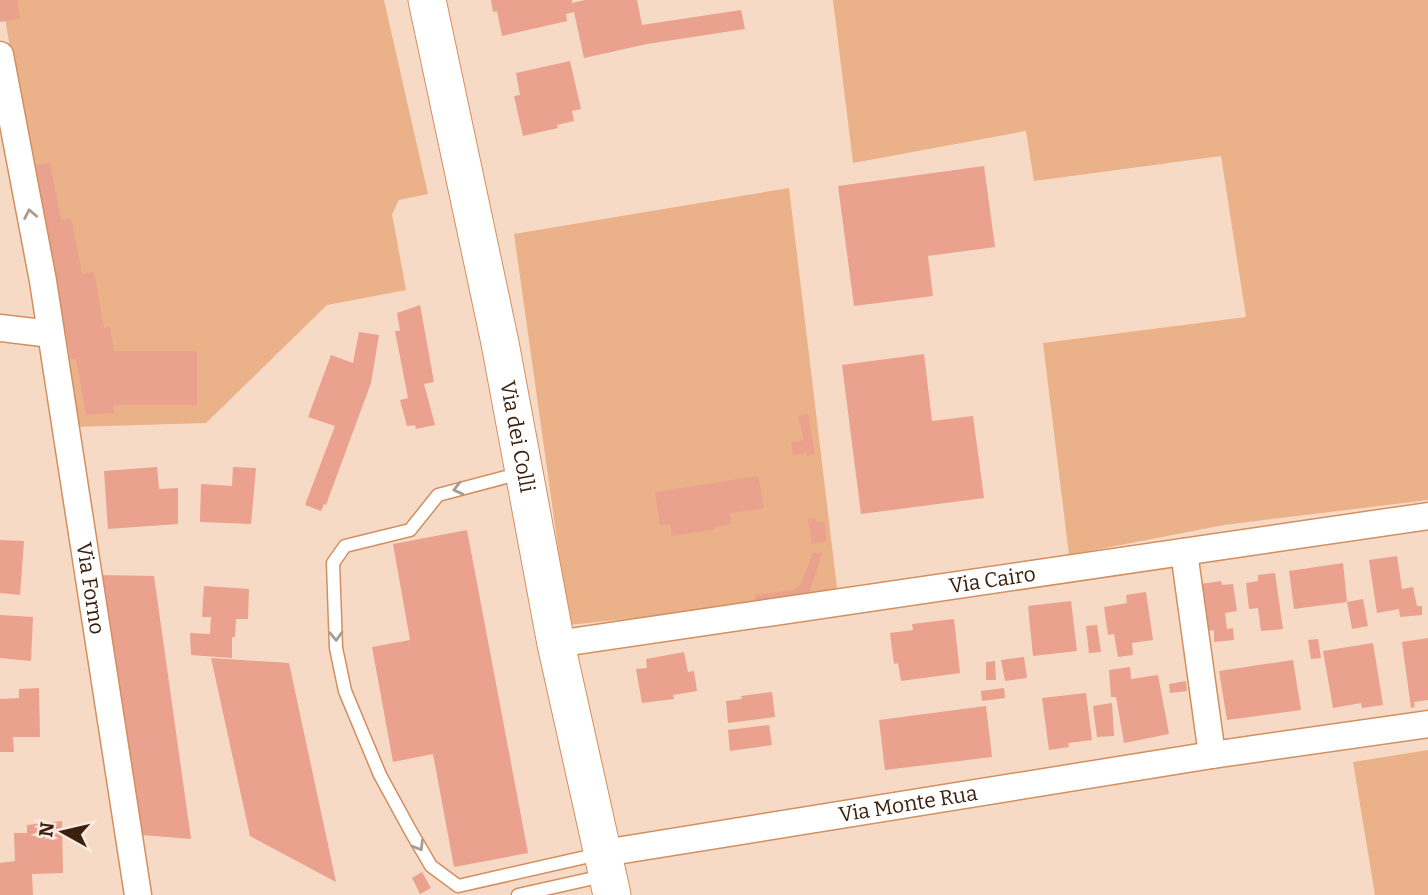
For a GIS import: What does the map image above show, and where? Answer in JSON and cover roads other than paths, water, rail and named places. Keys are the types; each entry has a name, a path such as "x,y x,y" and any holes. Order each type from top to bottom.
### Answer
{"main road":[{"name":"Via dei Colli","path":"427,0 500,343 556,644 608,874"}],"street":[{"name":"Via Forno","path":"0,55 43,281 138,895"},
{"path":"0,328 51,334"},
{"name":"Via Cairo","path":"556,644 1428,516"},
{"path":"1184,552 1212,755"},
{"name":"Via Monte Rua","path":"608,874 1212,755 1428,724"}],"lane":[{"path":"524,472 439,495 410,530 345,546 333,563 336,648 345,691 380,775 431,866 458,886 608,874"},
{"path":"518,895 608,874"}]}
